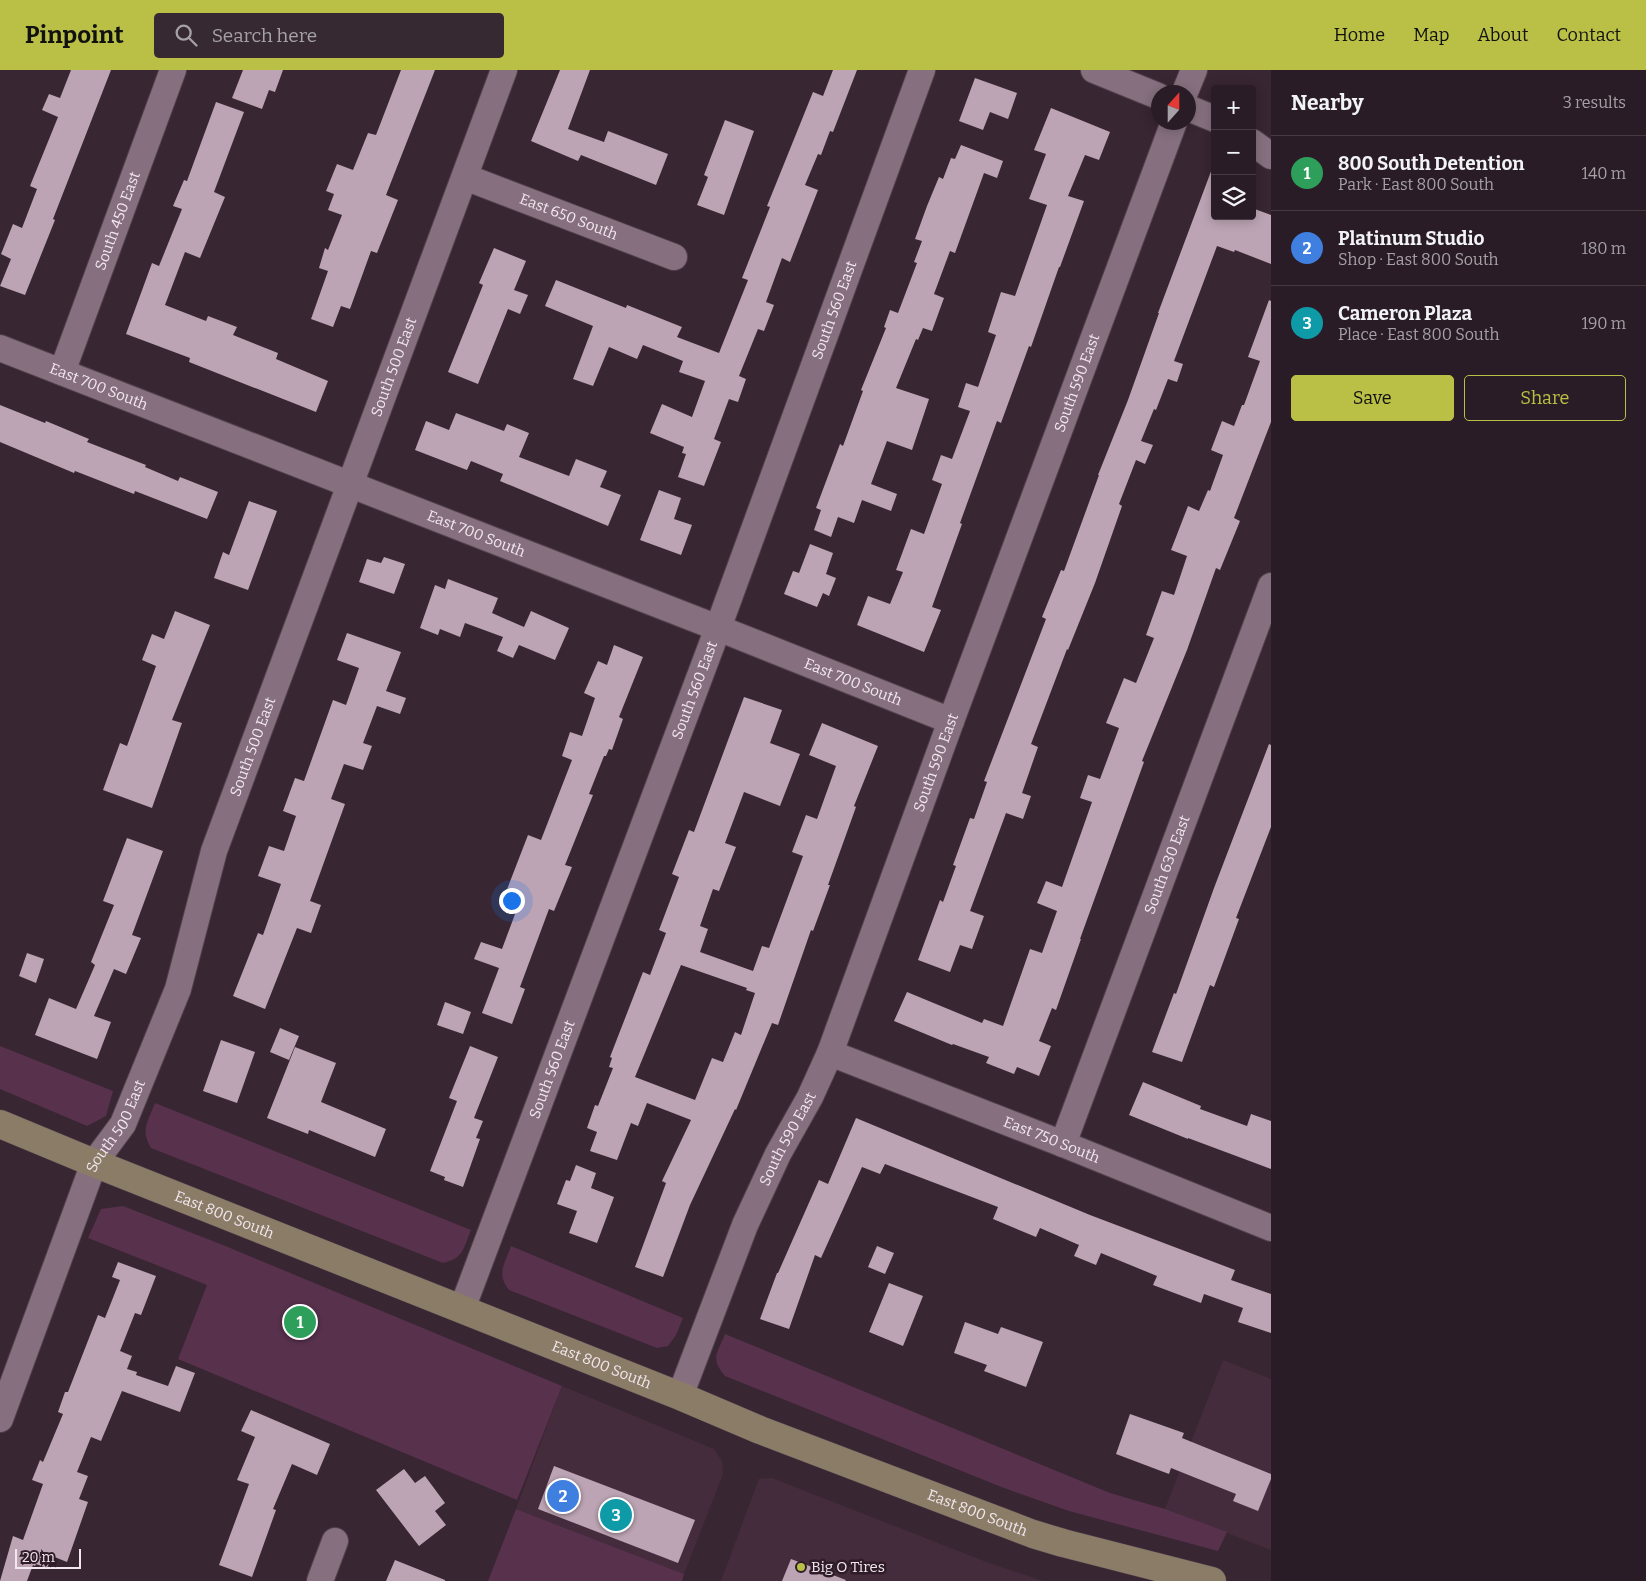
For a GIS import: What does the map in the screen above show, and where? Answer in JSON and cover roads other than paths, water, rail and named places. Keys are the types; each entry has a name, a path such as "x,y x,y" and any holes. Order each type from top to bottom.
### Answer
{"main road":[{"name":"East 800 South","path":"0,1124 680,1396 809,1450 1033,1534 1212,1581"}],"street":[{"name":"South 450 East","path":"62,372 173,70"},
{"name":"South 500 East","path":"0,1419 94,1163 123,1124 178,989 214,851 504,70"},
{"name":"South 560 East","path":"462,1309 718,628 922,70"},
{"path":"1094,70 1151,93"},
{"path":"1188,85 1194,70"},
{"path":"1196,111 1211,117"},
{"name":"South 590 East","path":"680,1396 745,1225 778,1154 810,1097 830,1053 1171,130"},
{"path":"1256,145 1271,156"},
{"name":"East 650 South","path":"465,176 674,257"},
{"name":"East 700 South","path":"0,348 718,628 951,722"},
{"name":"South 630 East","path":"1063,1144 1271,586"},
{"name":"East 750 South","path":"830,1053 1271,1228"},
{"path":"320,1581 335,1541"}],"place":[{"name":"800 South Detention","path":"300,1322"},
{"name":"Platinum Studio","path":"563,1496"},
{"name":"Cameron Plaza","path":"616,1515"},
{"name":"Big O Tires","path":"801,1567"}]}
